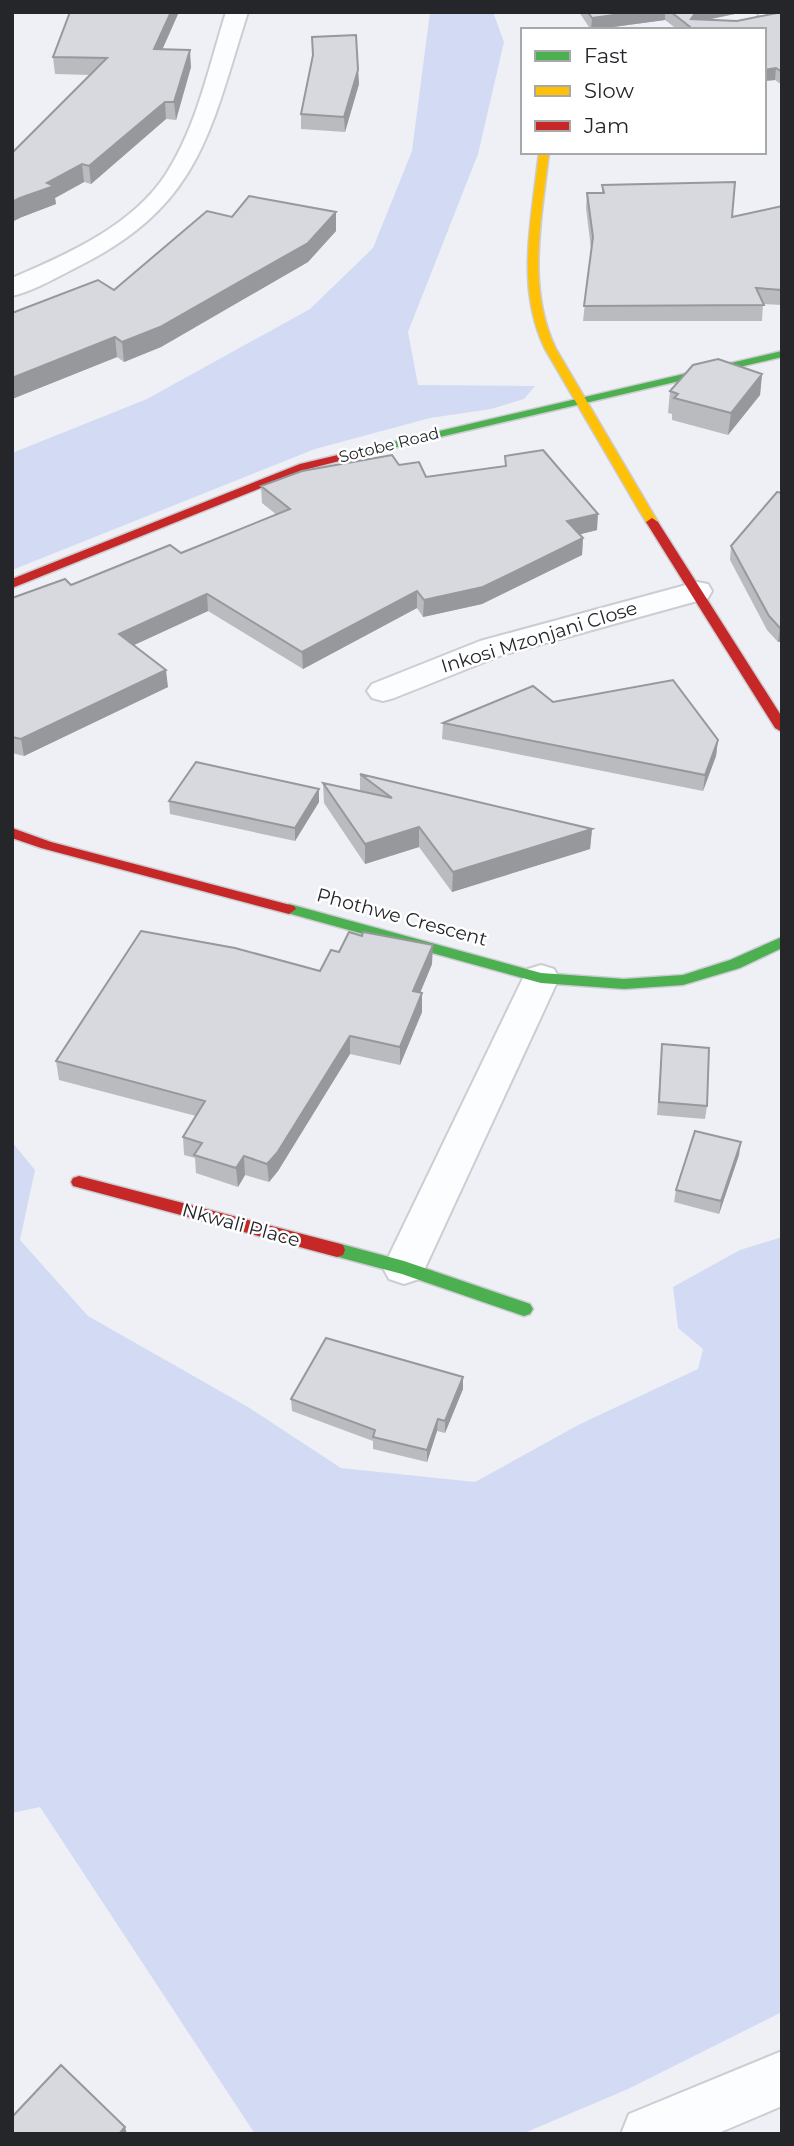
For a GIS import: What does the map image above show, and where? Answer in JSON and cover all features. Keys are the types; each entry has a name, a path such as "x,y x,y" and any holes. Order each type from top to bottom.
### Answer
{"street":[{"path":"12,288 74,258 132,222 155,202 177,176 192,148 237,12"},
{"path":"544,154 533,274 536,310 544,337 562,373 582,399 616,465 782,728"},
{"name":"Sotobe Road","path":"12,584 304,466 782,354"},
{"name":"Inkosi Mzonjani Close","path":"383,691 491,648 697,591"},
{"name":"Phothwe Crescent","path":"12,833 46,845 433,946 541,978 624,984 683,980 735,964 782,942"},
{"path":"404,1268 541,978"},
{"name":"Nkwali Place","path":"79,1182 404,1268 524,1309"},
{"path":"649,2134 782,2078"}],"shaded area":[{"path":"430,12 493,12 504,42 478,154 408,332 418,385 535,386 524,399 491,409 430,418 315,449 12,570 12,453 147,399 310,309 373,248 412,151"},
{"path":"12,1142 35,1170 20,1240 88,1316 248,1407 341,1468 475,1482 580,1424 698,1369 703,1349 678,1328 673,1287 740,1250 782,1237 782,2012 628,2089 522,2134 255,2134 40,1807 12,1813"}],"building":[{"path":"70,12 171,12 154,49 190,50 174,102 165,102 89,166 82,164 47,183 54,186 12,202 12,153 107,58 53,57"},
{"path":"588,12 636,12 592,18"},
{"path":"671,12 696,12 691,19 737,21 782,12 782,72 776,68 766,70 766,28 691,28"},
{"path":"356,35 358,70 344,117 301,114 313,55 312,37"},
{"path":"735,182 732,217 782,206 782,290 756,288 764,305 584,306 593,237 587,193 604,193 602,185"},
{"path":"249,196 336,212 308,243 160,327 122,342 115,337 12,378 12,313 98,280 114,290 207,211 232,217"},
{"path":"718,359 762,374 731,413 674,398 678,394 670,391 693,365"},
{"path":"543,450 598,514 567,521 583,538 483,587 424,600 417,591 302,652 207,594 119,634 166,670 21,739 12,737 12,598 65,579 71,585 170,545 181,553 290,509 261,486 302,471 392,455 399,465 419,462 426,477 506,466 505,456"},
{"path":"777,492 782,493 782,628 769,616 731,546"},
{"path":"673,680 718,740 705,775 443,723 533,686 553,702"},
{"path":"196,762 319,789 295,828 169,801"},
{"path":"360,774 592,829 453,872 419,827 365,844 323,783 392,798"},
{"path":"141,931 235,948 320,971 331,950 339,952 349,932 362,936 363,932 433,945 413,991 422,993 400,1047 350,1036 277,1153 267,1164 244,1156 236,1168 194,1155 202,1143 183,1137 205,1101 56,1061"},
{"path":"662,1044 709,1048 707,1106 659,1102"},
{"path":"695,1131 741,1142 721,1201 676,1190"},
{"path":"326,1338 463,1377 445,1421 438,1419 427,1450 373,1437 375,1430 291,1399"},
{"path":"61,2065 125,2127 119,2134 12,2134 12,2117"}],"traffic: fast":[{"path":"363,452 782,354"},
{"path":"289,909 541,978 624,984 683,980 735,964 782,942"},
{"path":"337,1250 404,1268 524,1309"}],"traffic: slow":[{"path":"544,154 533,253 534,294 541,326 551,349 652,522"}],"traffic: jam":[{"path":"12,584 304,466 363,452"},
{"path":"652,522 782,728"},
{"path":"12,833 46,845 289,909"},
{"path":"79,1182 337,1250"}]}
